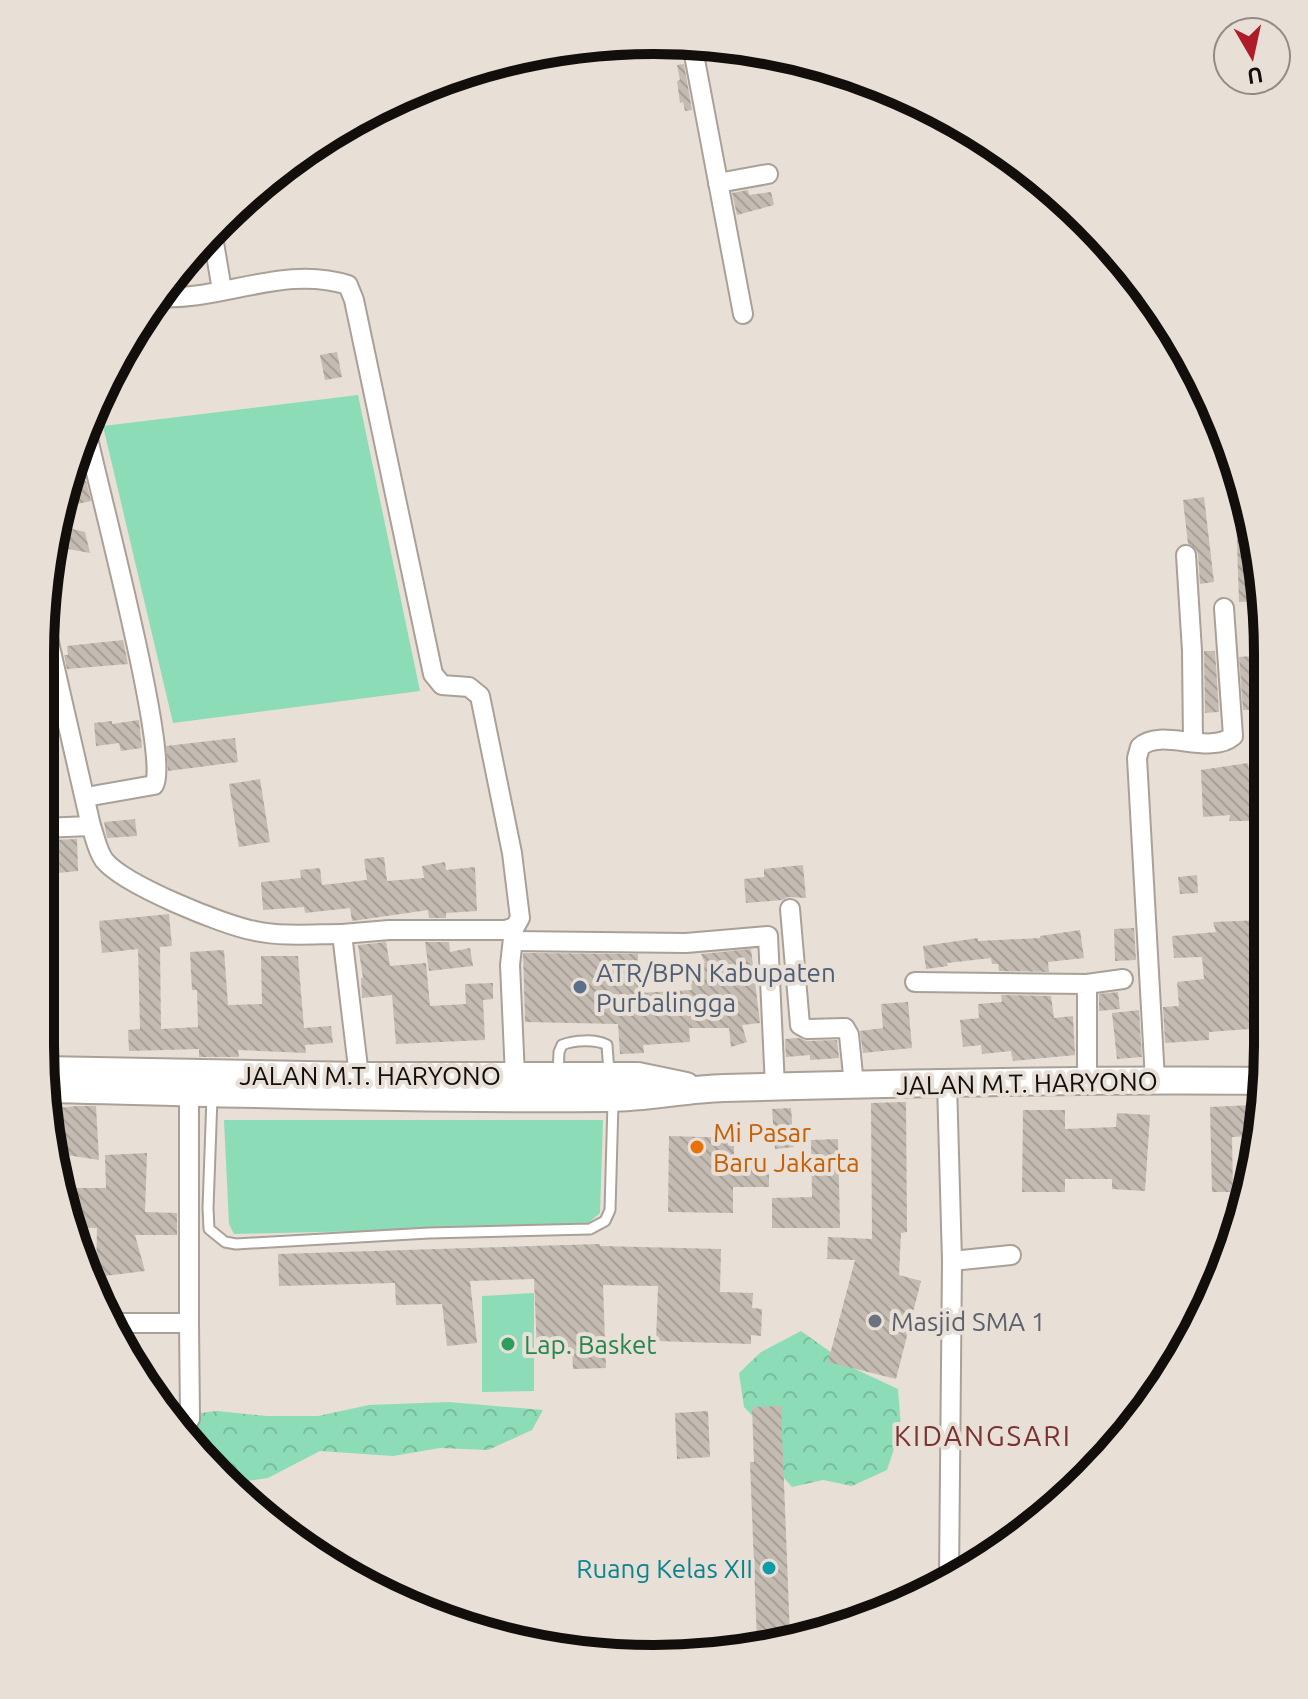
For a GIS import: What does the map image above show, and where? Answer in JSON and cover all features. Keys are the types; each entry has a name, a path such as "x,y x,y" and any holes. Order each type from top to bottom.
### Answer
{"main road":[{"name":"JALAN M.T. HARYONO","path":"55,1071 196,1086 370,1097 611,1087 660,1079 695,1089 1087,1080 1253,1081"},
{"name":"JALAN M.T. HARYONO","path":"55,1089 196,1086 359,1076 558,1077 611,1087"}],"street":[{"path":"694,55 743,314"},
{"path":"718,183 768,174"},
{"path":"215,246 221,283"},
{"path":"172,298 221,283 314,279 348,285 352,292 433,674 442,685 469,687 480,696 512,853 520,918 514,934 510,965 515,1076"},
{"path":"86,797 154,785 158,775 143,676 91,449"},
{"path":"1186,555 1192,651 1193,742"},
{"path":"1155,1080 1137,758 1140,747 1145,743 1215,744 1226,742 1233,736 1224,608"},
{"path":"54,678 91,826 97,846 107,863 194,911 257,932 497,931 686,943 768,936 775,1087"},
{"path":"54,827 91,826"},
{"path":"790,909 800,1025 807,1029 842,1027 848,1031 854,1085"},
{"path":"342,934 359,1076"},
{"path":"915,982 1087,984 1123,979"},
{"path":"1087,984 1087,1080"},
{"path":"947,1083 952,1261 949,1568"},
{"path":"187,1422 190,1419 189,1323 196,1086"},
{"path":"952,1261 1011,1255"},
{"path":"123,1323 189,1323"}],"lane":[{"path":"196,1086 209,1229 225,1242 236,1244 429,1233 590,1229 600,1226 610,1210 611,1087"}],"green space":[{"path":"358,395 420,691 173,723 103,426"},
{"path":"224,1120 603,1120 600,1213 585,1226 234,1234 229,1224"},
{"name":"Lap. Basket","path":"534,1293 534,1391 482,1392 482,1296"},
{"path":"801,1331 853,1368 898,1389 901,1428 887,1470 852,1486 823,1480 792,1487 777,1470 772,1436 744,1407 739,1373 761,1352"},
{"path":"448,1402 543,1410 532,1430 488,1450 440,1448 393,1456 320,1451 268,1478 243,1482 182,1415 217,1411 267,1416 318,1416 369,1405"}],"building":[{"path":"684,64 692,110 685,111 683,102 680,103 677,81 680,80 677,65"},
{"path":"748,190 749,195 771,192 774,205 737,215 732,193"},
{"path":"337,352 342,377 325,380 320,355"},
{"path":"80,480 86,481 91,501 73,505"},
{"path":"1204,497 1214,582 1200,584 1198,554 1188,544 1183,500"},
{"path":"1236,507 1252,601 1239,602"},
{"path":"68,528 85,532 90,553 68,549 63,552"},
{"path":"123,640 128,664 67,669 64,655 68,655 67,646"},
{"path":"1204,651 1215,651 1219,712 1205,713"},
{"path":"1254,656 1254,745 1249,710 1243,710 1239,657"},
{"path":"139,720 142,748 121,751 119,743 96,746 94,723"},
{"path":"235,738 238,762 168,771 166,746"},
{"path":"1248,763 1254,794 1254,821 1229,821 1230,815 1203,817 1201,770"},
{"path":"260,779 270,842 239,847 229,784"},
{"path":"135,819 137,836 107,838 104,822"},
{"path":"77,839 78,871 58,873 54,840"},
{"path":"384,857 387,881 424,878 422,866 445,862 446,870 475,867 477,911 446,913 446,918 429,918 428,910 352,921 350,908 305,913 304,907 263,910 261,882 301,878 300,870 320,868 322,885 367,880 364,859"},
{"path":"803,865 806,898 788,897 746,903 744,879 764,877 764,869"},
{"path":"1197,875 1198,893 1180,894 1178,877"},
{"path":"169,914 172,946 160,947 161,1029 198,1027 197,990 192,990 190,952 224,950 228,1005 262,1004 261,956 298,956 304,1028 331,1026 333,1043 305,1045 306,1053 238,1050 239,1057 199,1057 199,1049 129,1051 128,1030 140,1029 138,949 102,953 99,921"},
{"path":"1254,920 1254,1029 1209,1032 1209,1040 1165,1043 1163,1007 1179,1006 1177,982 1204,979 1202,957 1174,958 1172,936 1216,932 1213,922"},
{"path":"1134,928 1136,960 1115,961 1114,929"},
{"path":"1080,930 1084,958 1048,962 1049,972 999,971 998,964 992,964 991,958 947,963 948,966 926,969 923,946 978,938 978,941 1040,938"},
{"path":"386,942 390,966 426,963 430,1006 466,1004 465,984 493,983 493,999 483,1000 485,1040 396,1044 392,995 362,998 363,978 358,945"},
{"path":"425,942 449,942 450,952 470,948 473,966 429,971"},
{"path":"751,949 760,1023 742,1025 747,1042 731,1047 729,1028 689,1028 690,1042 643,1045 644,1053 620,1054 618,1024 525,1022 523,953 638,954 638,993 692,990 688,966 705,963 701,954"},
{"path":"1118,992 1120,1009 1099,1011 1099,994"},
{"path":"1001,995 1051,996 1054,1018 1073,1016 1075,1055 1013,1061 1011,1051 982,1054 981,1045 963,1047 960,1020 979,1018 978,1004 1002,1002"},
{"path":"908,1002 912,1048 863,1053 860,1031 883,1028 881,1004"},
{"path":"1139,1010 1142,1057 1117,1059 1112,1013"},
{"path":"785,1039 807,1041 837,1040 839,1058 810,1060 810,1055 786,1057"},
{"path":"906,1102 907,1232 901,1233 899,1275 921,1281 896,1379 828,1362 855,1260 827,1259 828,1237 872,1239 871,1103"},
{"path":"1251,1105 1247,1136 1232,1137 1233,1192 1212,1192 1210,1107"},
{"path":"96,1106 99,1160 65,1155 57,1108"},
{"path":"791,1108 794,1147 775,1149 772,1109"},
{"path":"1023,1110 1065,1110 1065,1129 1116,1127 1117,1113 1150,1115 1145,1191 1112,1189 1112,1179 1065,1179 1065,1192 1022,1192"},
{"path":"669,1136 734,1138 734,1167 769,1168 769,1187 733,1187 733,1213 668,1212"},
{"path":"838,1139 840,1228 772,1228 772,1198 812,1197 811,1140"},
{"path":"147,1153 145,1212 177,1213 177,1235 135,1235 145,1271 101,1276 96,1265 97,1228 83,1227 71,1188 106,1188 105,1155"},
{"path":"600,1244 721,1249 720,1292 753,1293 752,1308 762,1309 761,1336 751,1335 751,1344 656,1341 658,1286 603,1285 606,1368 573,1369 572,1349 537,1351 534,1279 470,1281 477,1343 447,1346 442,1304 396,1305 395,1283 279,1286 278,1254"},
{"path":"781,1406 790,1629 757,1636 750,1462 754,1462 752,1407"},
{"path":"708,1411 710,1457 677,1459 675,1413"}],"place":[{"name":"ATR/BPN Kabupaten Purbalingga","path":"580,987"},
{"name":"Mi Pasar Baru Jakarta","path":"697,1147"},
{"name":"Masjid SMA 1","path":"875,1321"},
{"name":"Lap. Basket","path":"508,1344"},
{"name":"Ruang Kelas XII","path":"769,1568"}],"district":[{"name":"KIDANGSARI","path":"983,1435"}]}
